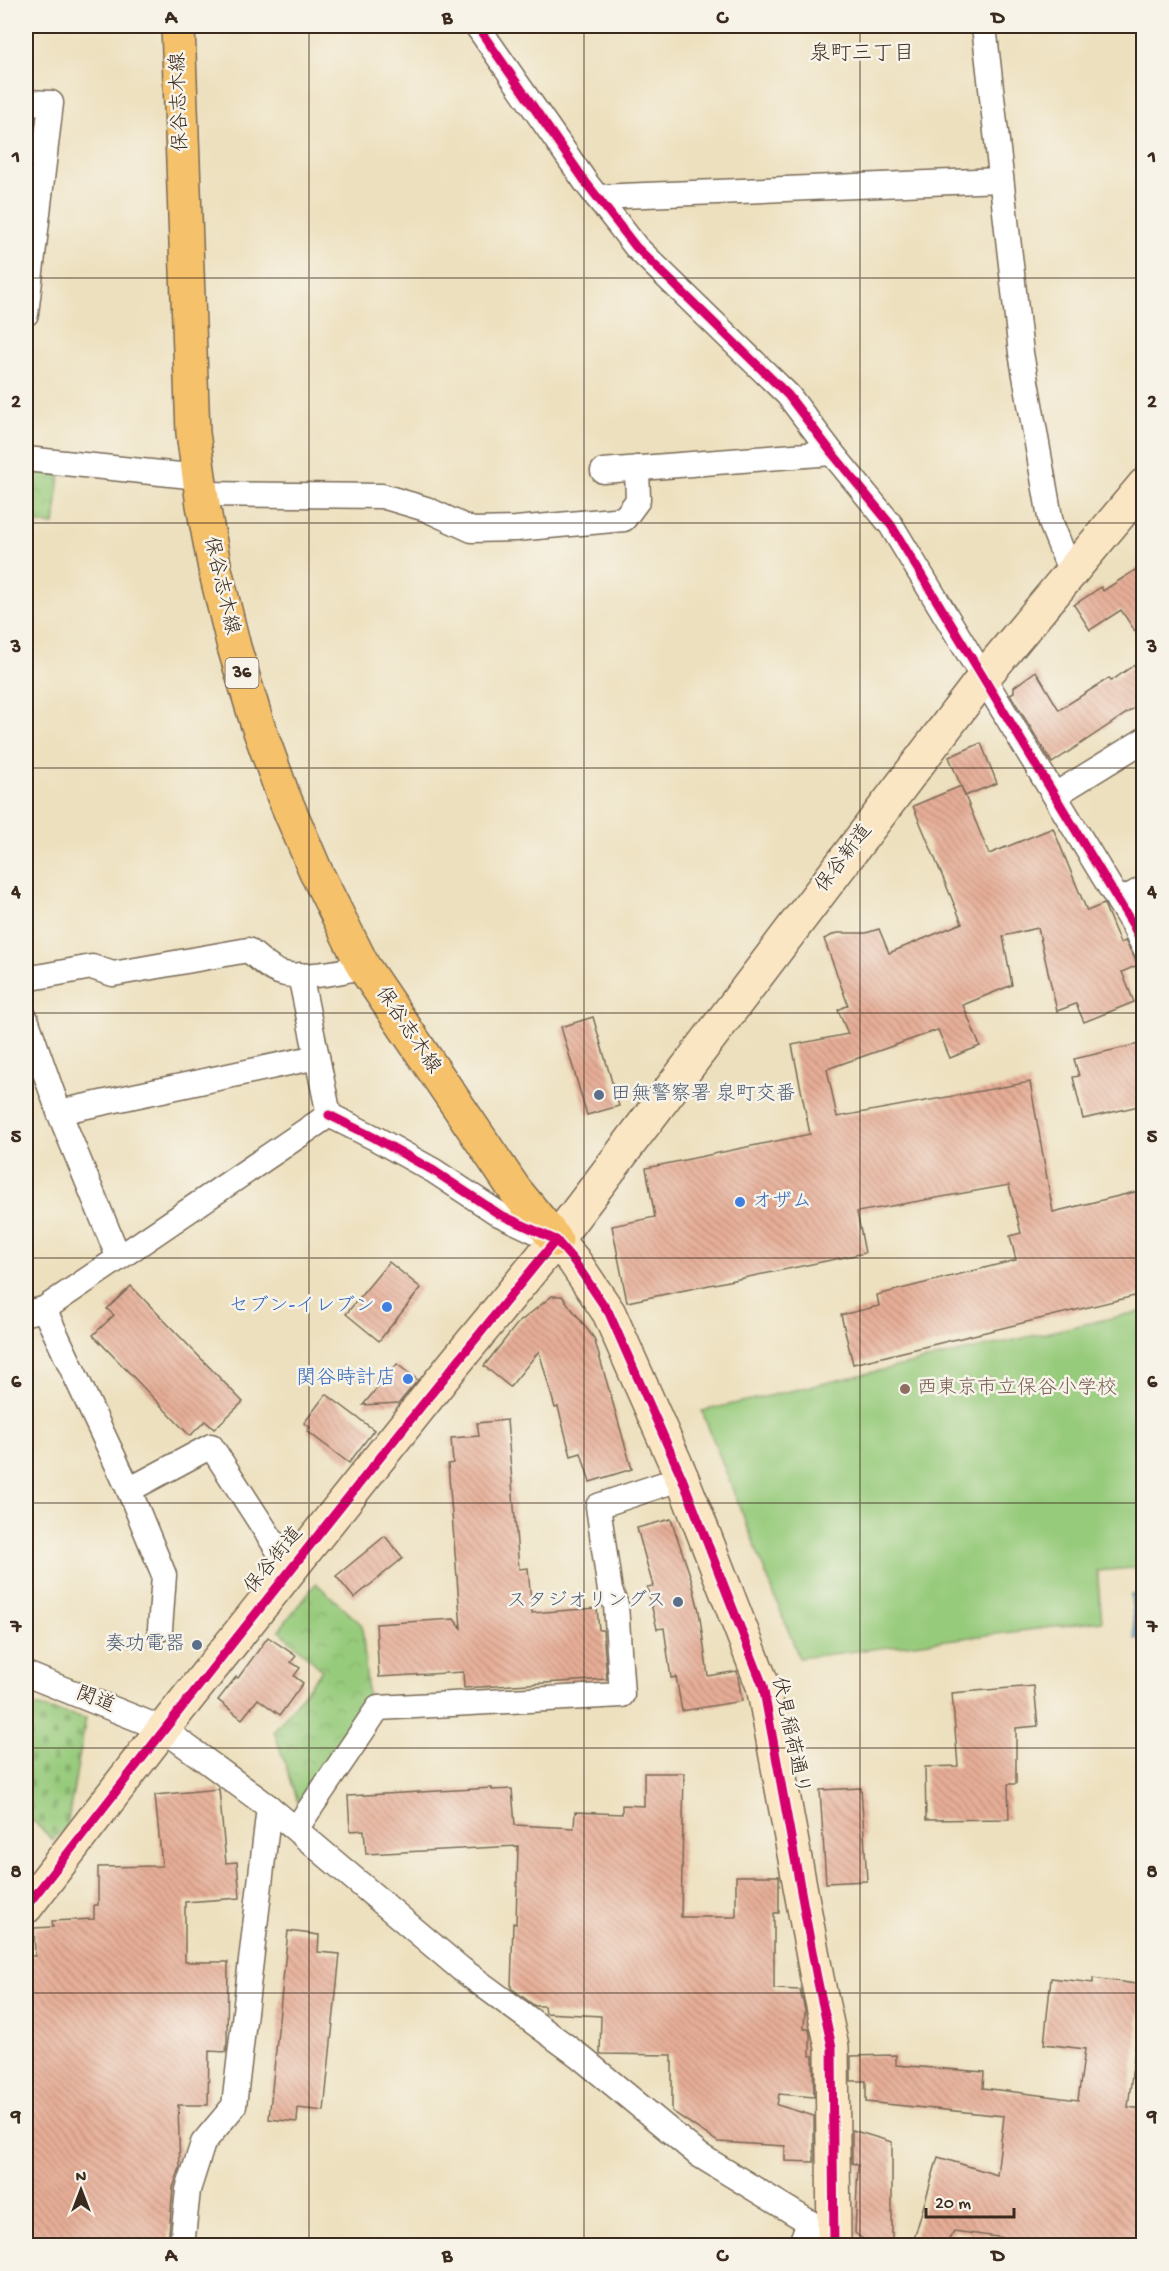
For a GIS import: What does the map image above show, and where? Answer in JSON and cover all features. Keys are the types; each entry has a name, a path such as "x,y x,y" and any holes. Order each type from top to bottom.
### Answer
{"main road":[{"name":"保谷志木線","path":"178,26 193,433 215,569 231,636 257,723 283,795 317,874 363,966 515,1190 556,1240"},
{"name":"保谷新道","path":"556,1240 983,678 1143,486"},
{"name":"伏見稲荷通り","path":"556,1240 574,1261 609,1313 682,1478 763,1686 832,2047 834,2123 829,2238"},
{"name":"保谷街道","path":"26,1907 163,1729 454,1364 556,1240"}],"street":[{"path":"477,26 597,197 636,247 788,395 891,525 1119,902 1143,947"},
{"path":"984,26 1021,353 1051,523 1071,573"},
{"path":"26,102 51,103 26,314"},
{"path":"597,197 1000,180"},
{"path":"603,471 832,453"},
{"path":"26,459 200,485 382,496 426,509 472,530 516,529 624,519 638,500 637,468"},
{"path":"1055,795 1143,740"},
{"path":"1119,902 1143,888"},
{"path":"26,979 92,967 113,974 248,950 276,972 300,975 337,974 363,966"},
{"path":"300,975 329,1115"},
{"path":"26,1019 34,1070 60,1113 118,1256"},
{"path":"60,1113 317,1057"},
{"path":"329,1115 434,1171 499,1214 556,1240"},
{"path":"160,1629 164,1575 129,1490 35,1311 329,1115"},
{"path":"129,1490 211,1446 291,1570"},
{"path":"296,1829 378,1708 622,1695 616,1605 610,1591 598,1506 682,1478"},
{"name":"関道","path":"26,1674 163,1729 269,1807 461,1969 578,2055 699,2155 829,2238"},
{"path":"182,2246 188,2190 203,2143 234,2106 269,1807"},
{"path":"800,2246 829,2238"}],"green space":[{"path":"26,471 60,475 54,525 26,522"},
{"path":"1142,1311 1143,1567 1097,1571 1102,1621 799,1658 702,1411"},
{"path":"316,1583 362,1625 368,1699 364,1711 299,1805 274,1731 322,1670 279,1630"},
{"path":"26,1704 86,1718 67,1826 53,1840 26,1814"}],"water":[{"path":"1143,1594 1143,1638 1135,1639 1131,1595"}],"building":[{"path":"1143,565 1143,643 1121,610 1090,630 1074,605 1101,587 1103,591"},
{"path":"1143,659 1143,702 1052,763 1010,694 1014,692 1014,687 1036,671 1059,710 1109,678 1111,681"},
{"path":"981,743 997,783 965,796 949,757"},
{"path":"961,786 989,854 1053,828 1087,911 1104,904 1120,943 1125,941 1138,965 1122,972 1134,1002 1084,1022 1076,1004 1057,1011 1038,928 1003,936 1012,985 963,1005 980,1046 950,1058 938,1030 827,1069 837,1117 1030,1082 1053,1212 1143,1190 1143,1294 853,1364 841,1315 879,1306 877,1295 1016,1260 1010,1236 1021,1233 1009,1185 857,1212 865,1253 627,1302 612,1226 655,1217 646,1168 810,1134 792,1045 848,1034 838,1010 848,1005 824,939 837,933 866,933 879,929 889,953 962,923 913,806"},
{"path":"593,1017 619,1106 587,1115 561,1027"},
{"path":"1143,1043 1143,1105 1083,1119 1073,1077 1079,1076 1074,1059"},
{"path":"389,1262 421,1288 379,1341 346,1314"},
{"path":"131,1286 243,1402 214,1429 205,1421 190,1436 93,1335 114,1315 107,1309"},
{"path":"552,1296 562,1296 594,1338 632,1469 590,1482 581,1453 571,1456 558,1407 555,1408 539,1351 510,1387 484,1366 517,1324"},
{"path":"397,1364 418,1380 399,1403 363,1405"},
{"path":"326,1394 374,1430 349,1463 307,1431 310,1427 304,1423"},
{"path":"507,1420 519,1569 528,1568 532,1613 597,1608 599,1630 603,1630 607,1679 464,1688 463,1672 379,1677 376,1624 454,1619 461,1628 448,1464 453,1463 451,1438 479,1436 477,1423"},
{"path":"671,1519 691,1578 699,1611 708,1676 737,1671 742,1701 682,1711 676,1677 671,1678 664,1628 657,1629 647,1587 653,1586 637,1528"},
{"path":"385,1536 403,1558 354,1598 336,1576"},
{"path":"268,1637 296,1656 291,1662 300,1668 294,1676 303,1683 280,1715 258,1699 242,1719 218,1700 236,1677 238,1678"},
{"path":"1034,1686 1038,1726 1016,1728 1016,1784 1008,1784 1009,1819 926,1820 925,1767 958,1766 952,1693"},
{"path":"644,1773 684,1773 681,1917 736,1917 736,1876 779,1876 779,1913 774,1913 774,1989 800,1990 805,2010 804,2029 809,2029 810,2056 813,2056 814,2097 779,2094 777,2105 814,2116 814,2162 785,2161 785,2146 718,2142 672,2111 672,2055 600,2054 601,2016 545,2013 544,2006 535,2006 511,1988 513,1923 516,1924 518,1846 366,1854 364,1830 350,1831 348,1796 492,1788 492,1790 512,1789 515,1825 574,1828 575,1812 622,1814 622,1805 644,1806"},
{"path":"861,1788 867,1881 826,1883 820,1790"},
{"path":"219,1789 226,1863 237,1862 240,1898 185,1902 185,1962 228,1962 226,2052 209,2051 208,2105 178,2105 180,2168 173,2188 168,2244 26,2240 26,1956 35,1956 34,1928 53,1927 52,1921 94,1919 94,1905 98,1905 98,1867 162,1866 155,1795"},
{"path":"288,1931 319,1935 318,1952 340,1954 324,2111 298,2108 297,2122 269,2119"},
{"path":"1051,1978 1093,1983 1093,1978 1143,1985 1128,2107 1143,2109 1143,2246 1064,2246 954,2231 945,2246 912,2246 938,2157 997,2175 1004,2116 866,2102 866,2081 851,2081 851,2056 896,2055 896,2065 984,2072 983,2088 1078,2100 1085,2049 1044,2044"},
{"path":"852,2130 892,2142 892,2246 872,2246 855,2233 858,2165 852,2163"}],"cycle path":[{"path":"477,26 587,184 636,247 788,395 891,525 1133,925 1144,947"},
{"path":"329,1115 434,1171 499,1214 556,1240 574,1261 609,1313 682,1478 763,1686 832,2047 834,2246"},
{"path":"26,1907 289,1572 556,1240"}],"place":[{"name":"田無警察署 泉町交番","path":"599,1095"},
{"name":"オザム","path":"740,1202"},
{"name":"セブン-イレブン","path":"387,1307"},
{"name":"関谷時計店","path":"408,1379"},
{"name":"西東京市立保谷小学校","path":"905,1389"},
{"name":"スタジオリングス","path":"678,1602"},
{"name":"奏功電器","path":"197,1645"}],"district":[{"name":"泉町三丁目","path":"862,55"}]}
